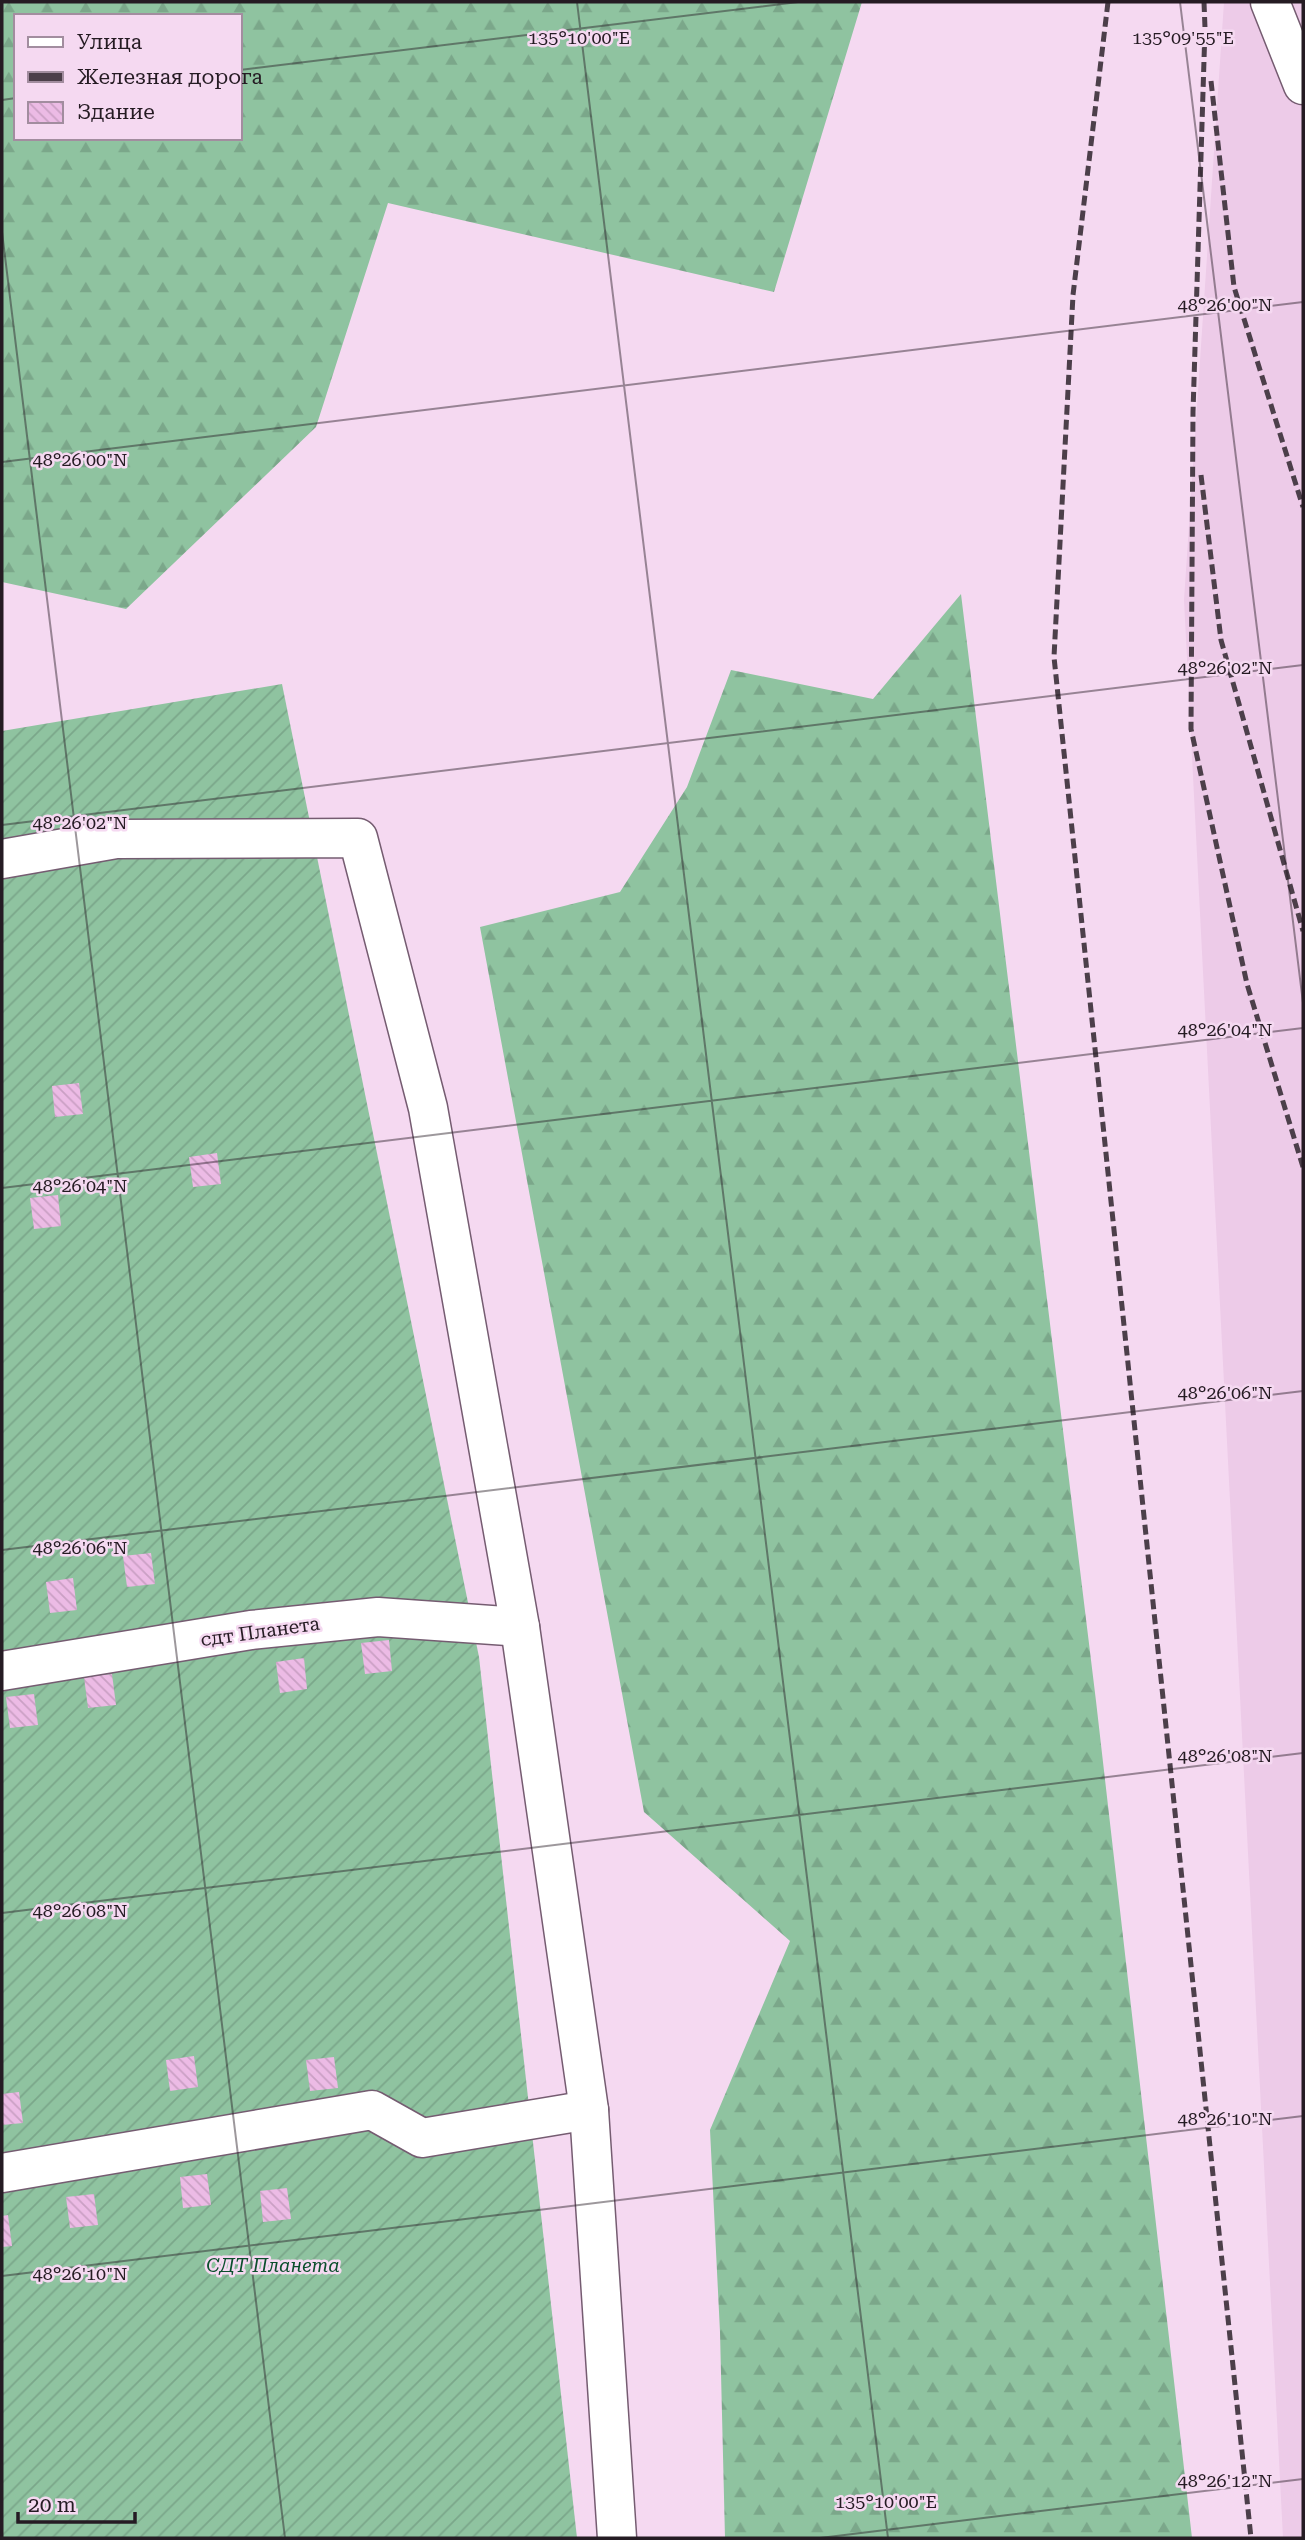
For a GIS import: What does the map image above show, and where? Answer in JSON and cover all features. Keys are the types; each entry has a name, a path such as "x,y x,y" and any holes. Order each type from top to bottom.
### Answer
{"street":[{"path":"1270,2 1303,85"},
{"path":"2,859 116,839 358,838 428,1108 520,1627 589,2110 617,2538"},
{"name":"сдт Планета","path":"2,1671 251,1630 378,1617 520,1627"},
{"path":"2,2173 372,2110 422,2138 589,2110"}],"shaded area":[{"path":"1224,2 1303,2 1303,2538 1283,2538 1184,600"}],"green space":[{"path":"2,2 862,2 774,292 388,203 316,427 126,609 2,582"},
{"path":"961,594 1096,1701 1192,2538 725,2538 720,2332 710,2130 790,1941 644,1812 480,927 620,892 687,787 731,670 873,699"},
{"name":"СДТ Планета","path":"282,684 479,1657 577,2538 2,2538 2,731"}],"building":[{"path":"79,1083 83,1114 55,1117 52,1086"},
{"path":"217,1153 221,1184 193,1187 189,1157"},
{"path":"58,1195 61,1226 34,1229 30,1198"},
{"path":"151,1553 155,1584 127,1587 123,1556"},
{"path":"73,1578 77,1610 50,1613 46,1582"},
{"path":"389,1640 392,1671 365,1674 361,1643"},
{"path":"304,1658 307,1689 280,1693 276,1662"},
{"path":"112,1674 116,1705 88,1708 84,1677"},
{"path":"34,1694 38,1725 10,1728 6,1697"},
{"path":"194,2056 198,2087 170,2091 166,2060"},
{"path":"334,2057 338,2088 310,2091 306,2060"},
{"path":"19,2092 23,2123 2,2125 2,2094"},
{"path":"207,2174 211,2205 183,2208 180,2177"},
{"path":"287,2188 291,2219 263,2222 260,2191"},
{"path":"94,2194 98,2225 70,2228 66,2197"},
{"path":"8,2215 12,2246 2,2247 2,2216"}],"railway":[{"path":"1108,2 1073,295 1054,657 1251,2538"},
{"path":"1204,2 1193,412 1191,729 1247,984 1303,1167"},
{"path":"1211,81 1234,287 1303,507"},
{"path":"1201,475 1221,640 1303,931"}]}
